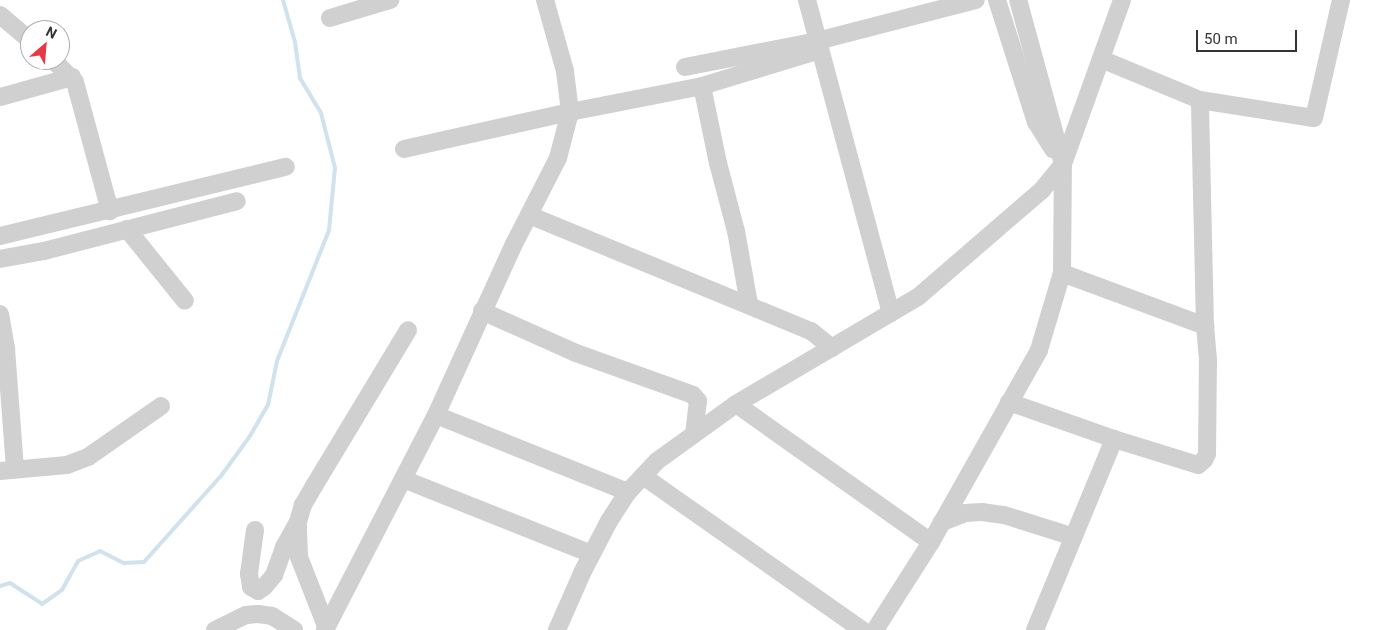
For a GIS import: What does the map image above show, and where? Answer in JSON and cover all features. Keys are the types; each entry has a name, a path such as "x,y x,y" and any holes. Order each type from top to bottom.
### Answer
{"street":[{"path":"330,18 390,0"},
{"path":"326,628 436,415 482,311 558,158 570,112 565,71 545,0"},
{"path":"807,0 891,313"},
{"path":"404,149 570,112 702,86 818,45 976,0"},
{"path":"998,0 1036,122 1063,164"},
{"path":"875,630 942,522 1039,350 1062,273 1063,164 1018,0"},
{"path":"557,630 591,554 628,492 657,461 694,432 736,404 918,297 1042,190 1063,164 1122,0"},
{"path":"1101,58 1200,100 1314,118 1341,0"},
{"path":"0,14 20,31"},
{"path":"685,67 818,45"},
{"path":"64,70 75,82 110,211"},
{"path":"0,97 72,77"},
{"path":"702,86 718,164 736,231 749,304"},
{"path":"1009,402 1114,439 1198,465 1204,460 1207,454 1208,360 1205,326 1200,100"},
{"path":"0,236 286,167"},
{"path":"0,259 44,251 237,201"},
{"path":"529,215 811,331 832,348"},
{"path":"127,229 185,301"},
{"path":"1062,273 1205,326"},
{"path":"482,311 576,353 693,395 698,401 694,432"},
{"path":"0,314 6,349 8,470 67,465 88,457 161,406"},
{"path":"255,530 249,574 252,588 258,591 264,588 274,575 284,547 298,522 314,486 408,330"},
{"path":"736,404 930,542"},
{"path":"436,415 628,492"},
{"path":"1035,630 1114,439"},
{"path":"643,476 862,630"},
{"path":"403,479 591,554"},
{"path":"942,522 965,513 982,512 1004,515 1074,537"},
{"path":"298,522 300,557 326,628"},
{"path":"221,629 246,615 258,614 272,616 294,630"}],"waterway":[{"path":"0,586 10,583 42,604 62,590 78,561 100,551 124,563 144,562 221,476 250,436 268,405 277,361 329,230 335,168 321,113 300,78 295,42 283,0"}]}
